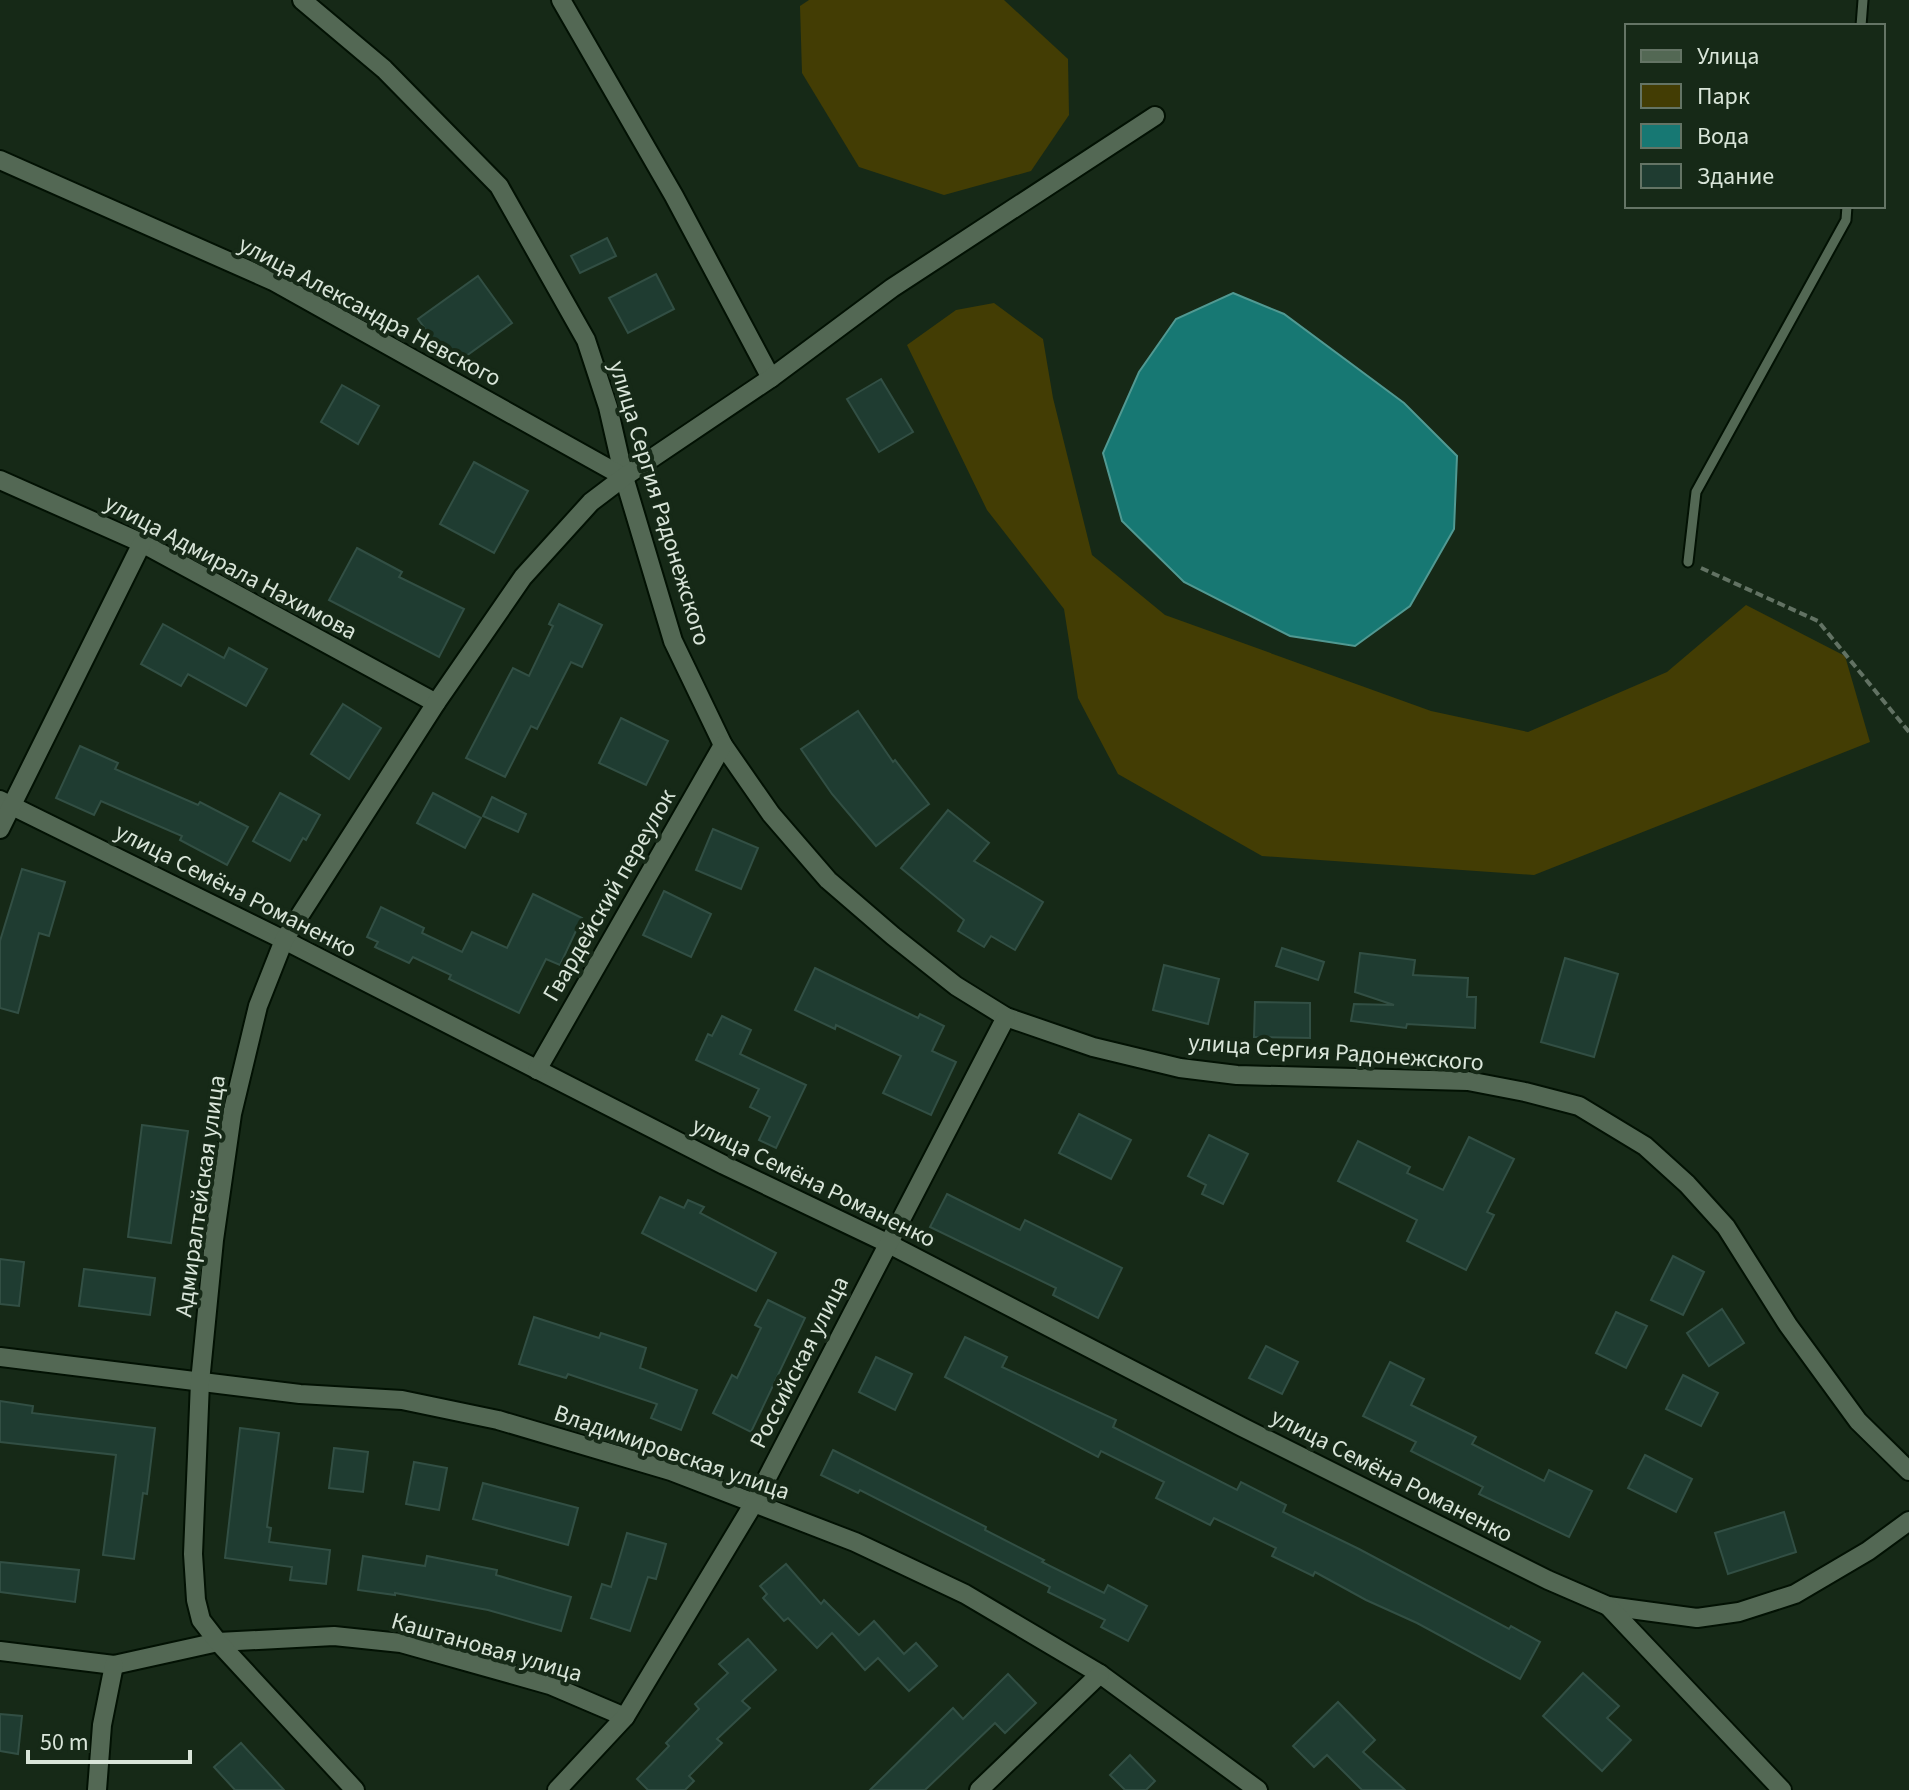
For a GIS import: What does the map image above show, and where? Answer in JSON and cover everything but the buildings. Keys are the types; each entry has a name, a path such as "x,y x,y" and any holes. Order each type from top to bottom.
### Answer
{"street":[{"name":"улица Сергия Радонежского","path":"302,0 384,69 499,186 586,340 608,407 624,477 673,641 723,745 771,814 828,880 956,986 1006,1017 1093,1047 1180,1068 1237,1075 1468,1081 1579,1106 1645,1146 1687,1184 1726,1227 1788,1325 1858,1421 1909,1471"},
{"path":"561,0 674,196 771,378"},
{"name":"Адмиралтейская улица","path":"355,1790 218,1642 201,1620 196,1600 193,1554 200,1382 214,1240 232,1114 258,1006 284,940 436,703 523,577 591,502 771,378 892,288 1155,116"},
{"name":"улица Александра Невского","path":"0,160 273,281 624,477"},
{"name":"улица Адмирала Нахимова","path":"0,480 142,543 436,703"},
{"path":"0,829 5,802 142,543"},
{"name":"Гвардейский переулок","path":"537,1070 723,745"},
{"name":"улица Семёна Романенко","path":"5,802 284,940 724,1165 887,1243 1242,1427 1548,1580 1608,1606 1697,1618 1739,1612 1795,1594 1868,1551 1909,1521"},
{"name":"Российская улица","path":"557,1790 625,1717 754,1503 1006,1017"},
{"name":"Владимировская улица","path":"0,1357 300,1394 402,1400 498,1420 671,1471 855,1542 965,1594 1100,1674 1258,1790"},
{"name":"улица Семёна Романенко","path":"1608,1606 1782,1790"},
{"name":"Каштановая улица","path":"0,1651 114,1665 218,1642 334,1636 401,1643 550,1685 625,1717"},
{"path":"97,1790 102,1725 114,1665"},
{"path":"979,1790 1100,1674"}],"lane":[{"path":"1861,24 1863,0"},
{"path":"1688,562 1696,492 1846,220 1847,208"}],"path":[{"path":"1688,562 1818,621 1909,732"}],"green space":[{"path":"809,0 1004,0 1068,59 1069,115 1031,171 944,195 859,167 802,73 800,6"},
{"path":"994,303 1043,339 1053,398 1092,555 1165,615 1431,711 1528,732 1667,672 1746,605 1845,656 1870,742 1534,875 1262,856 1118,774 1078,698 1064,609 987,510 907,345 956,310"}],"water":[{"path":"1233,293 1284,314 1404,403 1457,456 1454,529 1410,606 1355,646 1290,636 1184,582 1122,521 1103,453 1139,372 1176,319"}]}
